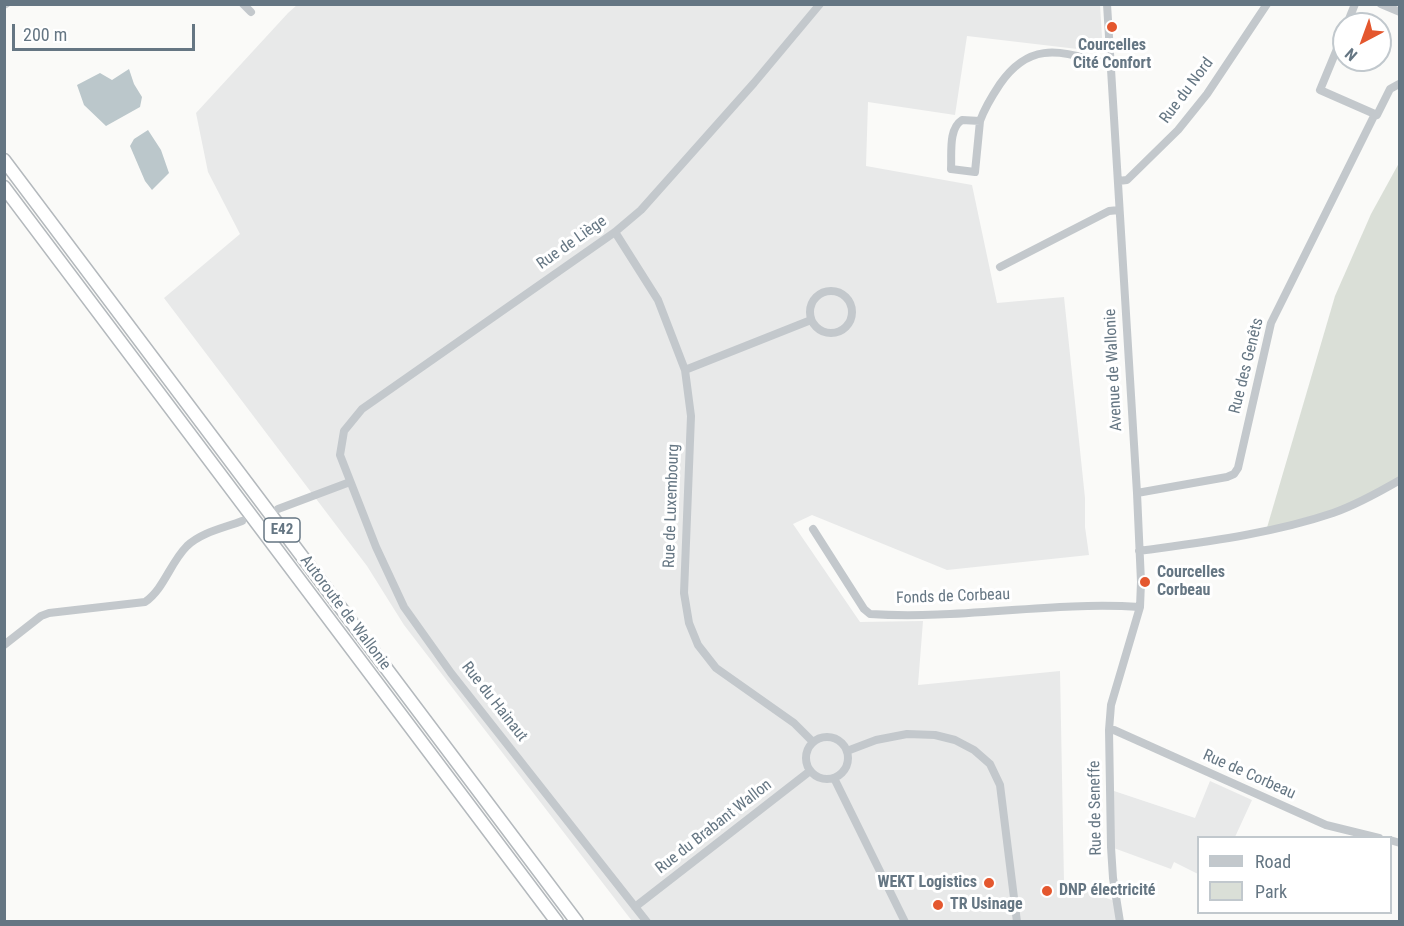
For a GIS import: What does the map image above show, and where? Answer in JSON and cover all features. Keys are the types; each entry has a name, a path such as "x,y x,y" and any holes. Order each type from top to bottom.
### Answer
{"highway":[{"name":"Autoroute de Wallonie","path":"4,160 577,921"},
{"name":"Autoroute de Wallonie","path":"4,187 557,921"}],"street":[{"path":"243,4 251,12"},
{"name":"Rue de Liège","path":"350,482 340,455 344,431 362,409 615,232 641,210 754,83 820,4"},
{"name":"Avenue de Wallonie","path":"1107,4 1141,582 1140,607 1111,705 1109,730"},
{"name":"Rue du Nord","path":"1118,181 1127,180 1178,130 1207,94 1267,4"},
{"path":"1381,4 1400,12"},
{"path":"980,121 962,120 957,123 953,130 951,169 975,172 980,121 984,110 1008,73 1018,63 1043,52 1065,53 1110,64"},
{"path":"1332,61 1320,90 1375,114"},
{"name":"Rue des Genêts","path":"1137,493 1227,477 1234,474 1238,468 1271,323 1375,114 1377,115 1390,89 1398,84"},
{"path":"1000,267 1109,212 1119,210"},
{"name":"Rue de Luxembourg","path":"615,232 658,300 685,370 691,416 684,593 689,622 698,645 716,668 794,723 813,742"},
{"path":"824,292 837,292 843,295 851,307 850,321 841,331 827,333 820,331 811,320 811,303 824,292"},
{"path":"685,370 811,320"},
{"path":"1139,551 1266,531 1304,521 1335,512 1400,480"},
{"path":"278,509 350,482"},
{"name":"Rue du Hainaut","path":"350,482 376,547 404,607 451,673 647,921"},
{"path":"4,645 41,616 49,613 145,602 157,591 176,560 194,540 242,521"},
{"name":"Fonds de Corbeau","path":"813,529 864,609 870,614 919,615 1074,607 1140,607"},
{"name":"Rue de Corbeau","path":"1109,730 1114,730 1326,825 1375,836"},
{"name":"Rue de Seneffe","path":"1109,730 1111,847 1120,921"},
{"path":"847,751 876,740 907,734 934,735 955,740 975,750 990,764 1000,785 1017,921"},
{"path":"826,737 832,738 843,745 847,751 848,758 844,770 834,778 821,778 810,771 806,759 813,742 826,737"},
{"name":"Rue du Brabant Wallon","path":"635,907 810,771"},
{"path":"834,778 905,921"}],"shaded area":[{"path":"297,5 1100,5 1103,52 967,36 955,115 868,102 866,166 972,185 997,303 1064,297 1089,555 947,570 812,515 793,524 860,622 923,621 918,685 1060,671 1064,882 1117,902 1120,921 632,921 404,625 367,566 164,298 240,234 208,172 196,113"},
{"path":"129,69 142,97 140,107 106,126 84,105 77,85 100,73 112,80"},
{"path":"148,130 161,150 169,173 152,190 145,181 130,146 134,139"},
{"path":"1210,781 1252,800 1235,836 1197,836 1197,874 1174,862 1171,869 1111,847 1111,790 1195,818"}],"green space":[{"path":"1399,163 1399,480 1335,512 1266,531 1335,296 1371,214"}],"place":[{"name":"Courcelles Cité Confort","path":"1112,27"},
{"name":"Courcelles Corbeau","path":"1145,582"},
{"name":"WEKT Logistics","path":"989,883"},
{"name":"DNP électricité","path":"1047,891"},
{"name":"TR Usinage","path":"938,905"}]}
